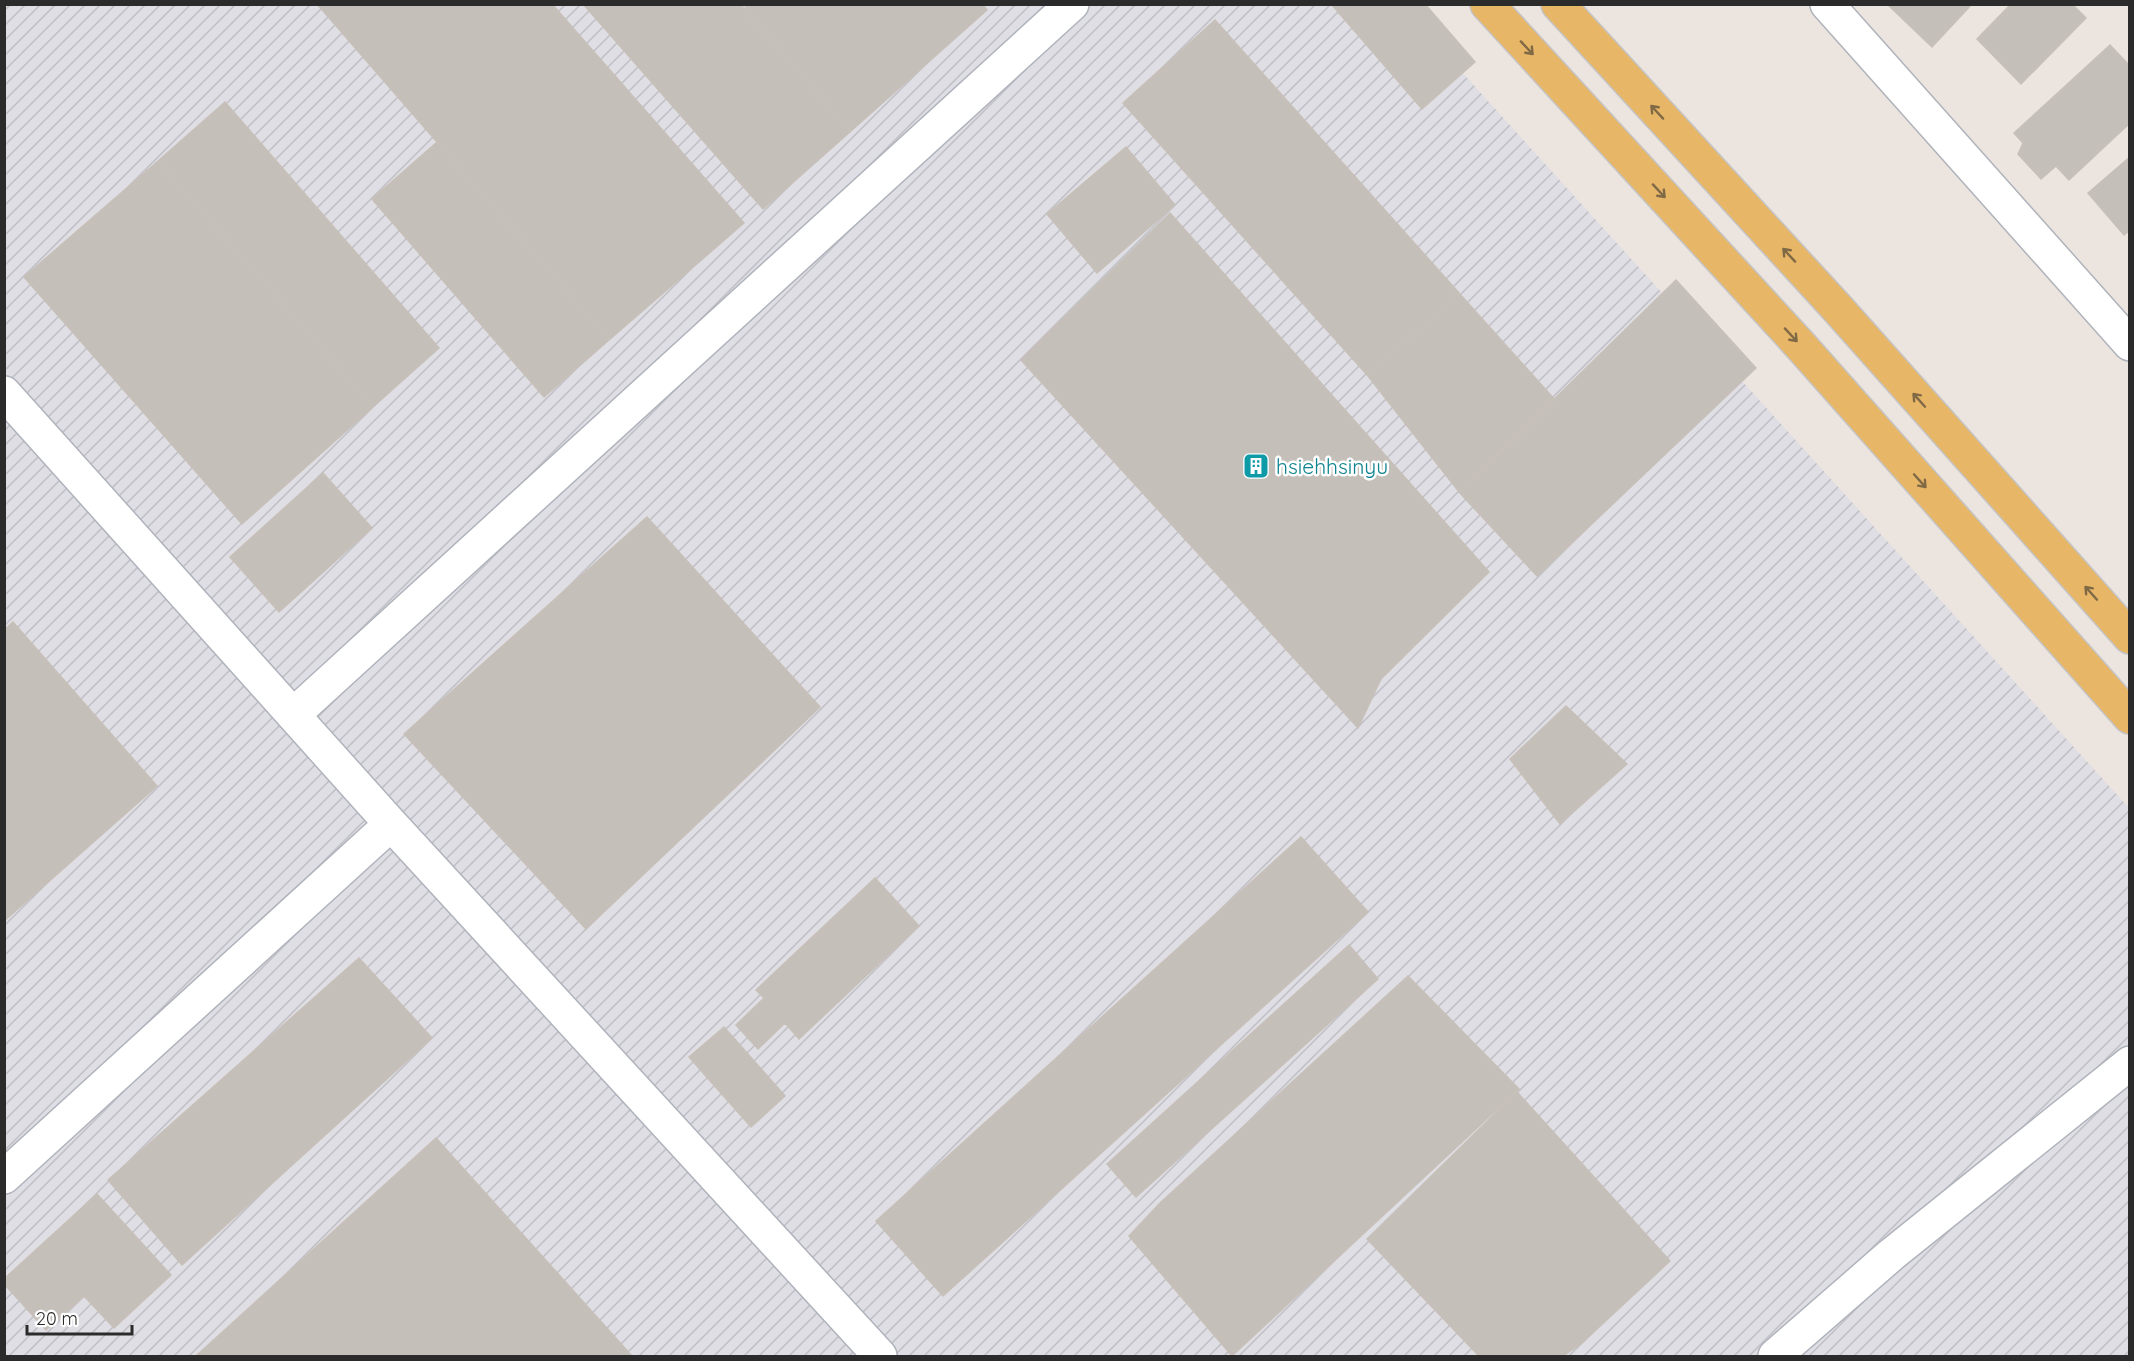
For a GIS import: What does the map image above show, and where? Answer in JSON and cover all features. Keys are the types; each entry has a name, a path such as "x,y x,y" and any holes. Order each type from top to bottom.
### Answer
{"main road":[{"path":"1487,4 1800,345 2130,717"},
{"path":"1558,4 1838,309 2130,637"}],"street":[{"path":"293,715 1072,4"},
{"path":"1827,4 2130,344"},
{"path":"4,393 391,824 880,1356"},
{"path":"4,1177 391,824"},
{"path":"1775,1356 1891,1255 2130,1063"}],"shaded area":[{"path":"5,5 1401,5 2129,808 2129,1356 5,1356"}],"building":[{"path":"317,4 552,4 744,223 609,340"},
{"path":"583,4 739,4 851,131 763,209"},
{"path":"749,4 982,4 987,10 851,131 744,9"},
{"path":"1425,4 1475,62 1422,109 1332,5"},
{"path":"1887,4 1972,4 1932,47"},
{"path":"2011,4 2072,4 2086,18 2021,84 1977,39"},
{"path":"1215,20 1459,293 1368,376 1123,103"},
{"path":"2110,45 2130,66 2130,123 2069,180 2056,166 2041,179 2018,154 2023,143 2014,133"},
{"path":"225,102 439,348 373,407 158,161"},
{"path":"437,142 609,340 544,397 372,199"},
{"path":"1126,147 1175,205 1097,273 1047,214"},
{"path":"2130,157 2130,230 2124,235 2088,193"},
{"path":"158,161 373,407 242,524 24,277"},
{"name":"hsiehhsinyu","path":"1170,213 1489,572 1381,679 1358,728 1021,360"},
{"path":"1676,280 1756,368 1537,576 1459,492"},
{"path":"1459,293 1556,401 1459,492 1368,376"},
{"path":"323,473 372,528 279,612 230,557"},
{"path":"647,517 820,707 586,929 404,734"},
{"path":"13,622 157,786 4,921 4,630"},
{"path":"1566,706 1627,764 1560,824 1510,759"},
{"path":"1301,837 1368,912 943,1296 876,1221"},
{"path":"875,878 919,926 799,1039 785,1023 758,1049 736,1025 764,998 756,990"},
{"path":"1349,945 1378,979 1136,1197 1107,1164"},
{"path":"359,958 432,1038 182,1265 108,1180"},
{"path":"1408,976 1519,1089 1232,1356 1129,1236 1160,1203"},
{"path":"724,1027 785,1096 751,1127 689,1057"},
{"path":"1517,1092 1670,1261 1581,1344 1563,1356 1479,1356 1367,1239"},
{"path":"436,1138 632,1356 196,1356"},
{"path":"97,1194 171,1275 114,1328 84,1296 46,1330 4,1284 4,1279"}],"place":[{"name":"hsiehhsinyu","path":"1256,466"}]}
